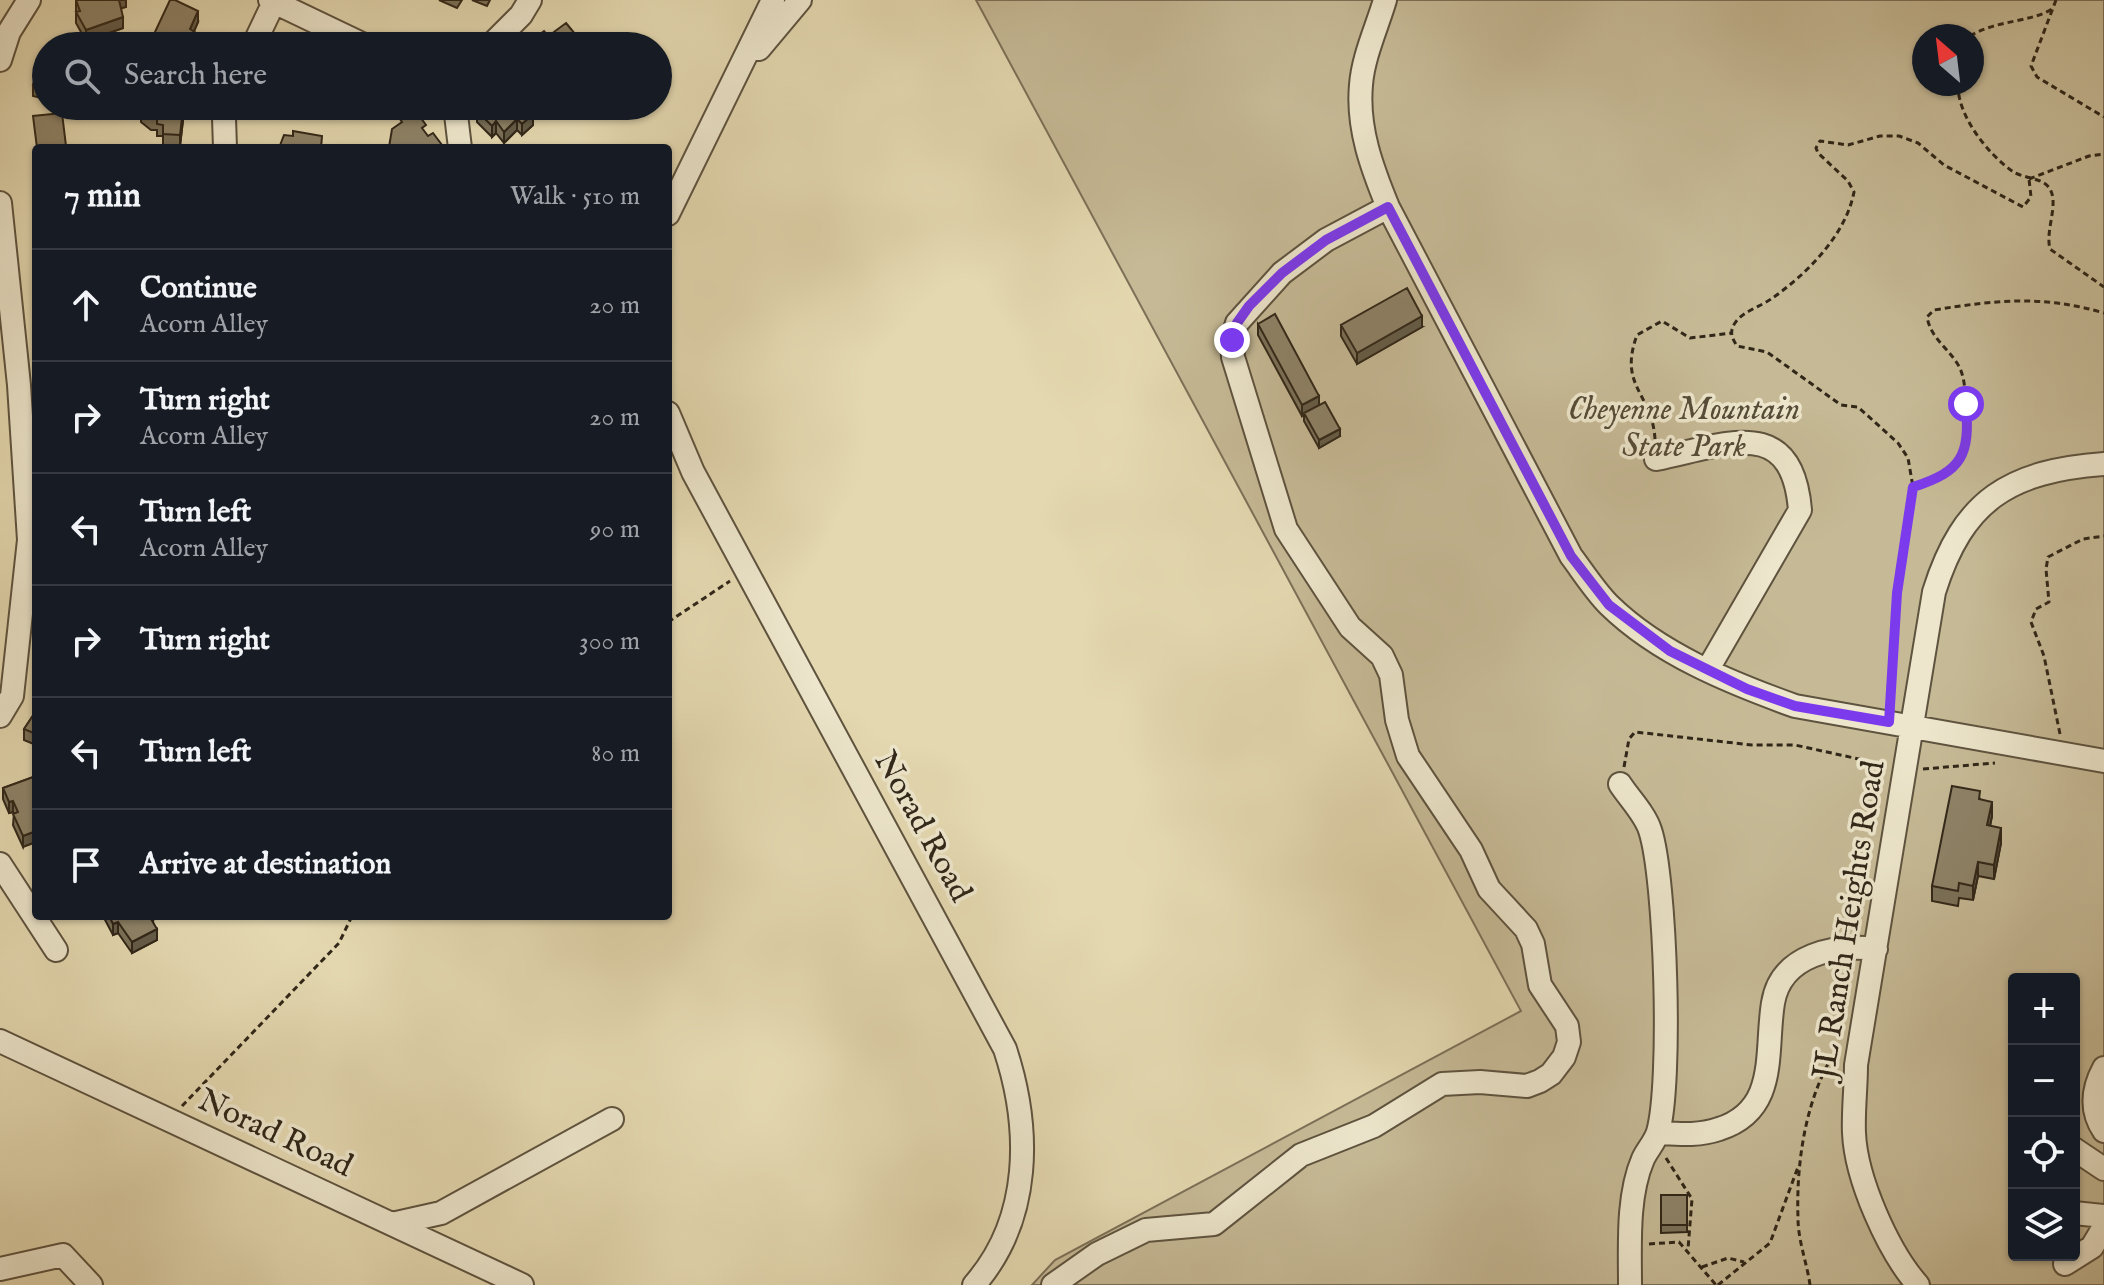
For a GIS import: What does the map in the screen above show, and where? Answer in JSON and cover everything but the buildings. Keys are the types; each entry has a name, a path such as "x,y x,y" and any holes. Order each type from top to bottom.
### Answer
{"street":[{"path":"0,60 9,32 29,0"},
{"path":"504,32 521,15 530,0"},
{"path":"672,206 773,0"},
{"path":"718,109 763,43 800,0"},
{"path":"1385,0 1360,83 1361,123 1367,150 1388,207 1571,556 1609,605 1670,651 1795,706 2104,761"},
{"path":"259,32 272,1 337,32"},
{"path":"224,120 225,144"},
{"path":"457,120 460,144"},
{"path":"0,203 10,387 29,540 12,696 0,716"},
{"path":"1053,1285 1097,1254 1146,1230 1214,1224 1301,1155 1374,1126 1442,1084 1480,1082 1527,1086 1551,1074 1564,1057 1569,1042 1567,1026 1540,985 1533,944 1526,929 1489,889 1471,850 1408,756 1399,730 1391,675 1382,656 1350,627 1286,529 1233,357 1232,340 1237,323 1282,273 1326,240 1388,207"},
{"name":"Norad Road","path":"672,422 693,472 988,1016 1016,1083 1023,1120 1023,1167 1016,1202 1003,1236 974,1285"},
{"path":"1656,459 1749,441 1775,448 1791,464 1798,488 1800,510 1708,669"},
{"name":"JL Ranch Heights Road","path":"1918,1285 1904,1269 1872,1204 1854,1136 1856,1065 1934,592 1945,556 1964,525 2001,492 2047,470 2104,464"},
{"path":"1620,784 1650,829 1658,884 1665,1042 1653,1141 1636,1186 1630,1242 1630,1285"},
{"path":"0,864 32,913"},
{"path":"36,920 56,950"},
{"path":"1653,1141 1697,1134 1738,1121 1764,1091 1773,1001 1780,983 1807,957 1828,949 1849,946 1876,949"},
{"name":"Norad Road","path":"0,1041 522,1285"},
{"path":"2104,1068 2095,1085 2094,1116 2104,1131"},
{"path":"392,1224 441,1213 612,1119"},
{"path":"2080,1153 2104,1169"},
{"path":"2080,1214 2104,1216"},
{"path":"2065,1264 2092,1247 2104,1227"},
{"path":"0,1269 63,1255 91,1285"}],"path":[{"path":"2056,0 2031,66 2037,77 2104,117"},
{"path":"1984,31 2011,20 2042,15 2054,8"},
{"path":"1958,96 1979,136 2013,172 2043,181 2051,190 2051,214 2046,233 2050,249 2104,287"},
{"path":"1889,722 1897,593 1913,487 1908,458 1898,443 1858,407 1841,405 1767,352 1737,346 1732,334 1738,319 1780,293 1815,259 1846,220 1854,192 1848,181 1818,153 1816,148 1820,141 1848,145 1880,136 1899,136 1918,143 1944,165 2023,207 2031,197 2029,179"},
{"path":"2029,179 2089,156 2104,154"},
{"path":"1913,487 1950,472 1962,458 1967,442 1964,382 1959,366 1929,327 1927,317 1934,310 2007,298 2061,303 2104,313"},
{"path":"1656,459 1654,417 1633,385 1629,366 1637,335 1662,321 1690,338 1732,334"},
{"path":"672,619 746,571"},
{"path":"168,1119 339,943 350,920"},
{"path":"1630,1242 1663,1246 1679,1242 1717,1285 1770,1243 1800,1164 1814,1096 1826,1065 1840,1044 1863,1027"},
{"path":"1653,1141 1692,1199 1688,1249"},
{"path":"1800,1164 1798,1221 1810,1285"},
{"path":"1701,1267 1728,1258 1744,1262"}],"green space":[{"name":"Cheyenne Mountain State Park","path":"976,0 2104,0 2104,1285 1032,1285 1055,1260 1521,1011"}],"route":[{"path":"1232,340 1237,323 1249,306 1282,273 1308,251 1388,207 1571,556 1609,605 1670,651 1747,689 1795,706 1889,722 1897,593 1905,532 1912,510 1913,487 1950,472 1962,458 1967,442 1966,404"}]}
